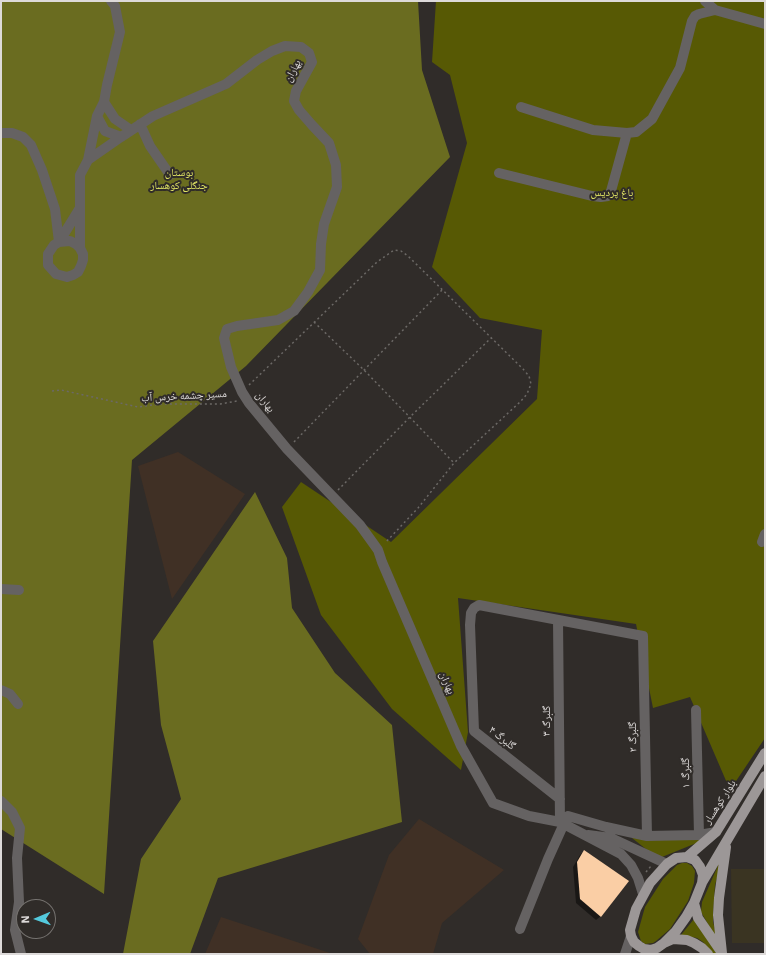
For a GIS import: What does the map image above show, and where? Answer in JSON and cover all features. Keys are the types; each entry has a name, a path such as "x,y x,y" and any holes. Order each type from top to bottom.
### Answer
{"main road":[{"name":"بلوار کوهسار","path":"687,857 716,832 765,753"},
{"path":"658,948 676,931 686,917 694,903 702,883 765,776"},
{"path":"722,954 718,915 722,866 728,837"},
{"path":"702,883 703,875 695,860 687,857 676,858 667,864 654,878 643,894 636,909 631,936 634,942 644,949 651,950 658,948 673,939 687,940 702,948 708,954"},
{"path":"694,903 698,918 722,954"}],"street":[{"path":"80,208 59,242 50,249 47,260 51,270 61,276 73,275 78,272 83,260 83,254 80,248 80,208 80,175 88,160 96,116 104,102 106,85 120,32 115,6 112,1"},
{"path":"705,1 715,10 765,24"},
{"path":"520,107 593,130 627,133 636,132 652,119 680,68 694,16 715,10"},
{"name":"بهاران","path":"88,160 153,116 226,84 257,60 272,51 285,46 301,47 309,53 312,62 296,91 294,101 299,110 329,143 336,165 336,187 324,224 321,244 320,270 308,292 294,312 278,320 237,326 227,329 224,338 231,366 244,396 287,449 360,525 378,550 461,746 493,803 529,816 564,819 647,836 699,835 716,832"},
{"path":"104,102 115,119 136,127 170,175"},
{"path":"96,116 105,131 121,137"},
{"path":"1,133 12,133 23,137 31,145 42,170 55,209 59,242"},
{"path":"499,173 592,196 608,196 611,191 627,133"},
{"path":"59,242 70,242 80,248"},
{"path":"1,589 19,590"},
{"name":"گلبرگ ۴","path":"558,620 479,605 471,612 470,625 474,731 560,799"},
{"name":"گلبرگ ۳","path":"558,620 560,799 564,819"},
{"name":"گلبرگ ۲","path":"558,620 641,635 643,638 647,836"},
{"path":"1,690 10,694 18,704"},
{"name":"گلبرگ ۱","path":"696,710 699,835"},
{"path":"1,801 12,812 20,828 17,858 19,902 15,930 21,954"},
{"path":"520,929 564,819 578,833 621,854 631,865 638,878 643,894"},
{"path":"578,833 611,838 667,864"},
{"path":"625,954 631,936"}],"path":[{"path":"244,396 314,322 377,262 394,250 401,251 408,256 444,289 523,369 529,376 531,384 527,394 454,463 418,508 378,550"},
{"path":"287,449 444,289"},
{"path":"314,322 365,371 454,463"},
{"path":"333,496 410,417 491,338"},
{"name":"مسیر چشمه خرس آب","path":"52,391 61,390 138,407 160,404 220,404 244,396"},
{"path":"646,872 652,864"}],"shaded area":[{"path":"178,452 245,494 172,599 138,466"},
{"path":"419,819 504,870 442,923 433,954 370,954 358,939 389,855"},
{"path":"731,869 765,869 765,943 732,943"},
{"path":"221,917 333,954 205,954"}],"green space":[{"name":"بوستان جنگلی کوهسار","path":"1,1 418,1 422,70 450,157 246,366 132,460 104,894 1,829"},
{"name":"باغ پردیس","path":"436,1 765,1 765,738 730,790 690,697 653,708 636,624 458,598 468,732 461,770 392,709 321,615 282,507 301,482 391,542 537,399 542,330 480,318 432,267 467,143 450,75 432,62"},
{"path":"255,492 287,558 292,608 335,673 392,725 402,822 218,878 190,954 123,954 141,859 181,799 161,725 153,641"},
{"path":"706,837 699,842 662,857 651,853 632,838"},
{"path":"720,861 715,885 713,915 713,922 718,941 701,912 702,902"},
{"path":"687,863 692,866 695,871 694,883 688,901 670,929 653,943 645,944 641,941 638,932 645,907 663,879 677,865"},
{"path":"694,919 717,954 713,954 703,942 697,938 681,935"}],"building":[{"path":"584,850 629,881 601,917 580,899 577,862"}]}
